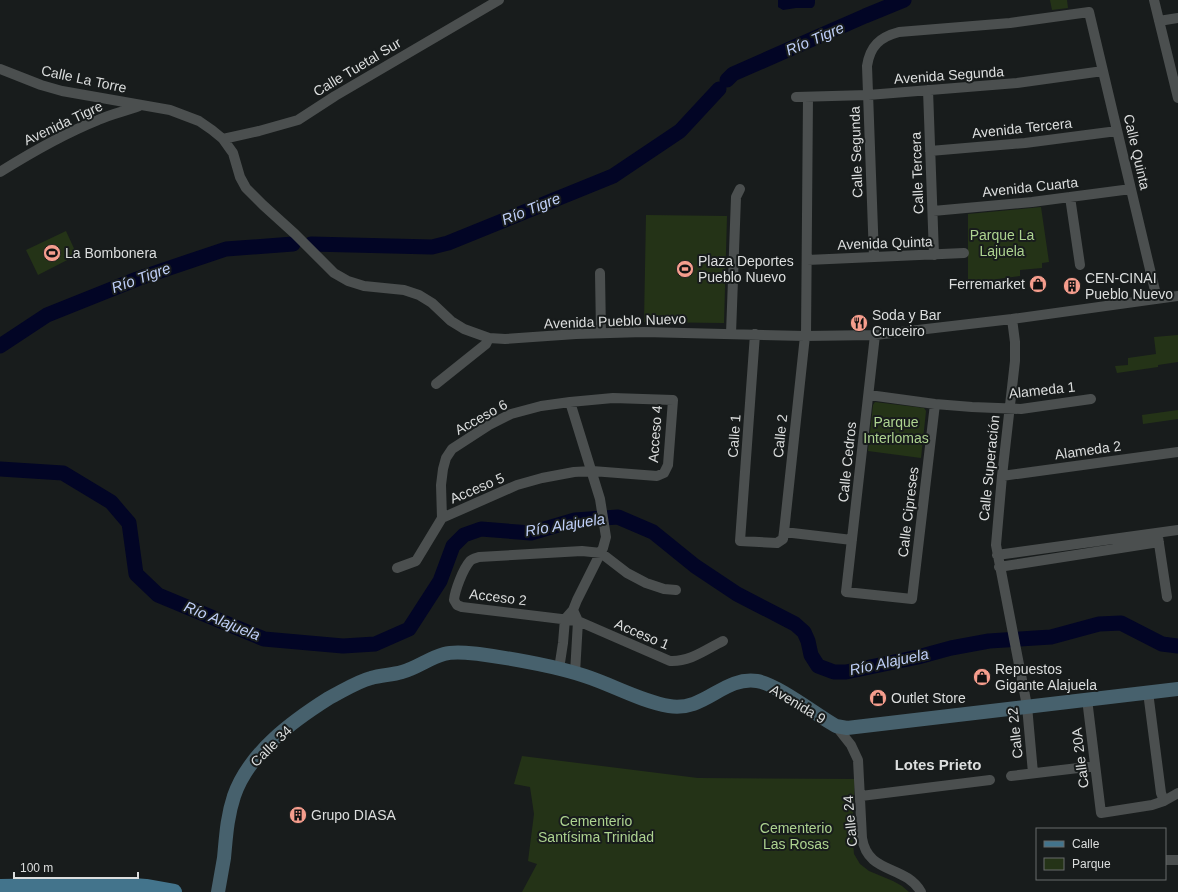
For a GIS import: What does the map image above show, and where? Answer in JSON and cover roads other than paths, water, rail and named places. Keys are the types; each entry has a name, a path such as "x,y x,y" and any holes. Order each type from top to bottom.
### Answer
{"main road":[{"path":"0,887 134,889 174,892"}],"street":[{"name":"Calle Tuetal Sur","path":"223,139 260,131 298,120 335,96 499,0"},
{"path":"1154,0 1176,80 1178,98"},
{"name":"Calle Quinta","path":"872,48 881,39 899,32 1010,23 1089,12 1156,299"},
{"path":"1159,21 1178,18"},
{"name":"Calle Segunda","path":"872,48 868,56 867,66 874,257"},
{"name":"Calle La Torre","path":"0,69 41,86 62,92 141,106"},
{"name":"Avenida Segunda","path":"796,97 868,95 1017,83 1103,71"},
{"name":"Calle Tercera","path":"928,90 934,255"},
{"name":"Calle 2","path":"784,535 806,336 808,260 808,97"},
{"name":"Avenida Pueblo Nuevo","path":"141,106 170,110 186,116 198,121 223,139 232,153 240,178 246,188 334,274 348,281 364,286 404,290 419,295 432,303 451,321 464,329 489,338 505,339 601,333 755,334 806,336 875,335 1012,319 1178,296"},
{"name":"Avenida Tigre","path":"0,172 36,149 69,132 100,119 141,106"},
{"name":"Avenida Tercera","path":"930,151 1025,143 1117,130"},
{"path":"731,334 736,197 740,189"},
{"name":"Avenida Cuarta","path":"933,211 1032,202 1131,189"},
{"path":"1070,197 1080,264"},
{"name":"Avenida Quinta","path":"808,260 964,254"},
{"path":"600,273 601,333"},
{"name":"Calle Superación","path":"1010,619 997,555 996,536 1016,352 1012,319"},
{"name":"Calle 1","path":"755,334 740,541 777,544 784,535"},
{"name":"Calle Cedros","path":"846,592 875,335"},
{"path":"436,384 486,344 489,338"},
{"name":"Alameda 1","path":"869,395 935,404 1010,409 1020,409 1091,399"},
{"name":"Acceso 4","path":"570,402 613,398 673,400 668,465 664,473 657,476 592,471"},
{"path":"559,669 564,643 577,600 601,553 605,542 606,530 592,471 570,402"},
{"name":"Acceso 6","path":"442,518 441,485 443,470 446,458 452,449 489,425 510,414 541,406 570,402"},
{"name":"Calle Cipreses","path":"846,592 912,599 935,404"},
{"name":"Alameda 2","path":"1002,476 1178,452"},
{"name":"Acceso 5","path":"397,568 416,561 442,518 523,484 542,478 574,472 592,471"},
{"path":"999,566 1158,538 1178,530"},
{"path":"784,535 852,540"},
{"path":"997,555 1158,538"},
{"path":"1158,538 1167,597"},
{"name":"Acceso 2","path":"572,620 462,607 457,605 454,600 455,593 466,567 471,560 479,557 582,551 601,553"},
{"path":"601,553 627,573 646,583 664,589 676,590"},
{"name":"Calle 22","path":"1010,619 1027,706 1033,773"},
{"path":"572,620 575,673"},
{"name":"Acceso 1","path":"572,620 670,662 688,660 723,641"},
{"name":"Avenida 9","path":"363,681 407,671 438,656 446,654 478,654 544,665 575,673 659,704 681,707 700,702 736,682 756,681 777,690 836,726 847,728 1178,689"},
{"name":"Calle 34","path":"218,892 224,858 227,822 230,808 241,779 270,742 318,705 363,681"},
{"path":"1148,692 1161,793 1164,801 1178,793"},
{"name":"Calle 20A","path":"1087,699 1101,813 1152,805 1164,801"},
{"name":"Calle 24","path":"836,726 856,752 859,765 862,838 865,850 870,858 904,876 913,882 921,892"},
{"path":"851,745 851,734 861,727"},
{"path":"1012,776 1095,766"},
{"path":"861,796 990,780"},
{"path":"1166,860 1178,860"}],"water":[{"path":"778,0 815,0 815,3 812,8 783,10 778,7"}],"waterway":[{"name":"Río Tigre","path":"727,80 733,74 904,0"},
{"name":"Río Tigre","path":"311,244 432,247 448,243 613,176 680,131 719,89"},
{"name":"Río Tigre","path":"0,346 47,315 137,279 226,249 293,244"},
{"name":"Río Alajuela","path":"0,469 63,473 111,502 129,523 136,574 158,595 264,639 343,646 375,644 409,629 440,581 453,546 464,535 481,529 531,533 575,520 618,517 653,532 695,566 737,594 795,624 804,632 808,641 811,655 818,666 834,672 846,672 918,657 951,648 989,641 1051,637 1099,624 1121,623 1162,644 1178,646"}],"place":[{"name":"La Bombonera","path":"52,253"},
{"name":"Plaza Deportes Pueblo Nuevo","path":"685,269"},
{"name":"Ferremarket","path":"1038,284"},
{"name":"CEN-CINAI Pueblo Nuevo","path":"1072,286"},
{"name":"Soda y Bar Cruceiro","path":"859,323"},
{"name":"Repuestos Gigante Alajuela","path":"982,677"},
{"name":"Outlet Store","path":"878,698"},
{"name":"Grupo DIASA","path":"298,815"}],"district":[{"name":"Lotes Prieto","path":"938,765"}],"park label":[{"name":"Parque La Lajuela","path":"1002,244"},
{"name":"Parque Interlomas","path":"896,430"},
{"name":"Cementerio Santísima Trinidad","path":"596,830"},
{"name":"Cementerio Las Rosas","path":"796,836"}]}
